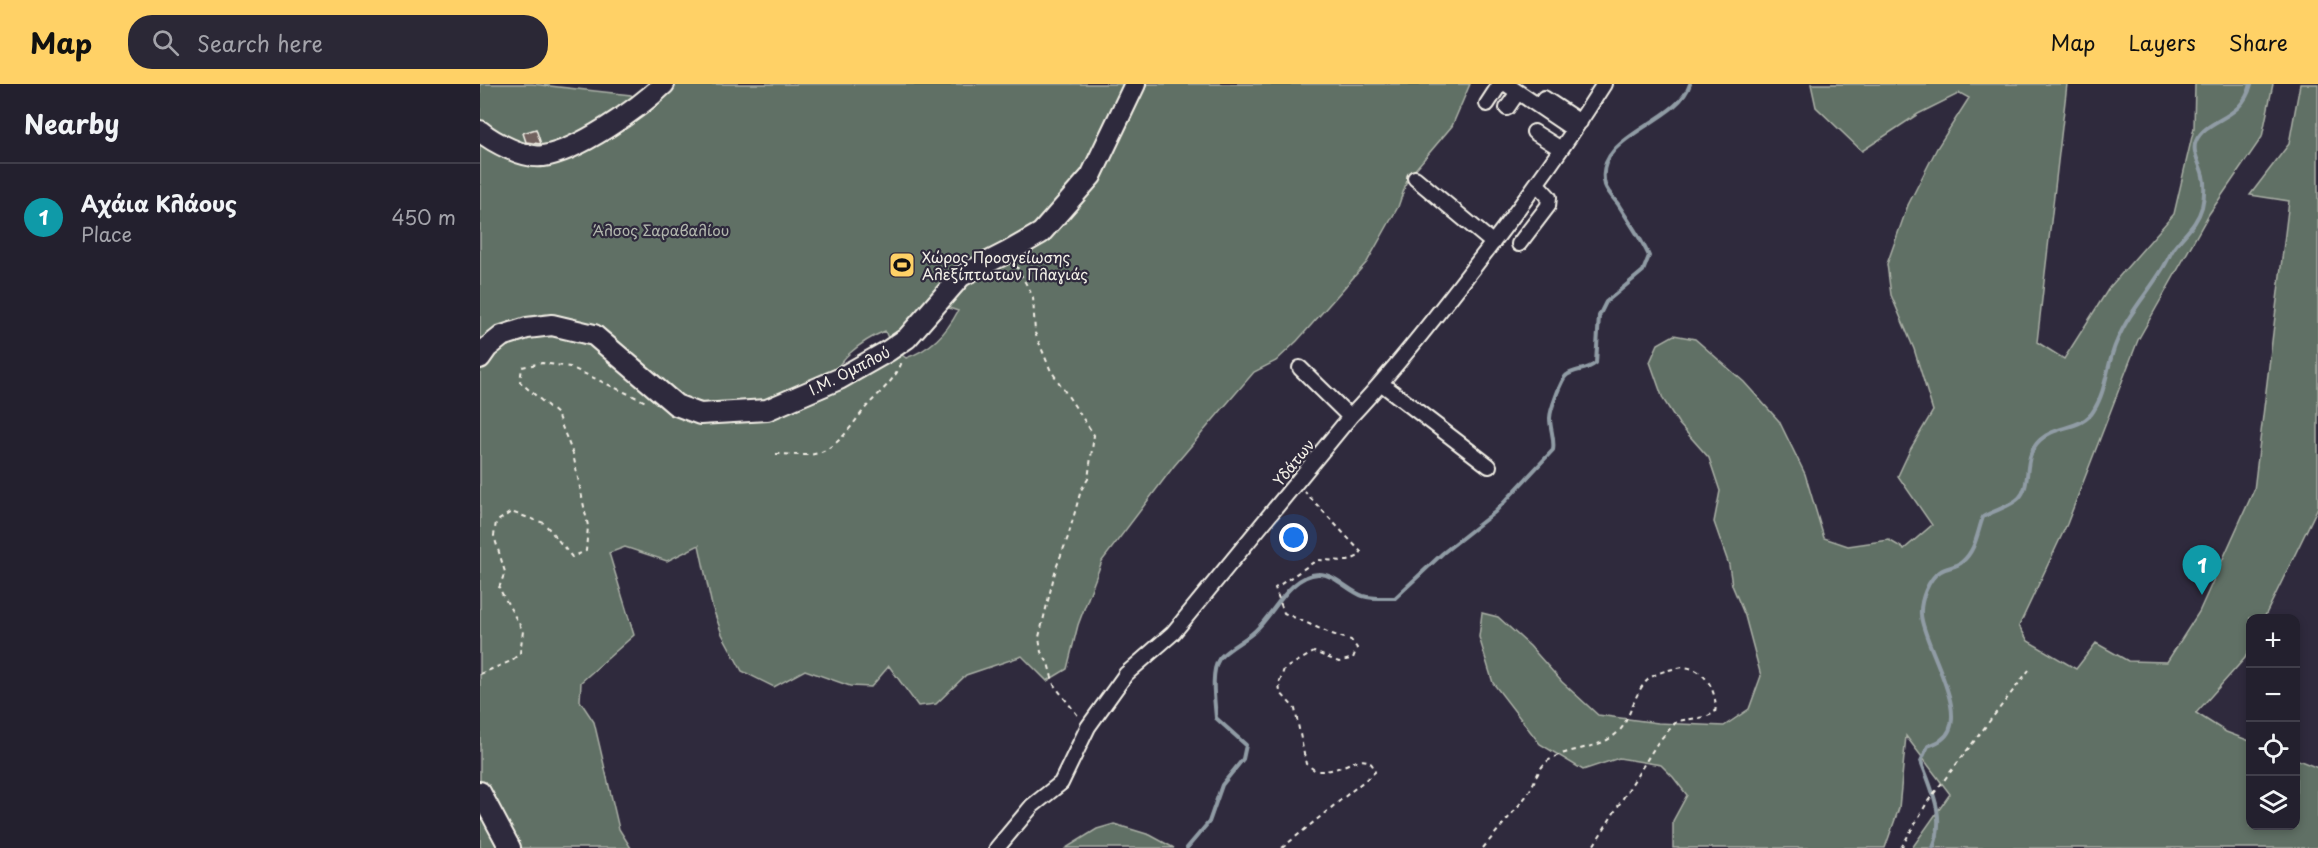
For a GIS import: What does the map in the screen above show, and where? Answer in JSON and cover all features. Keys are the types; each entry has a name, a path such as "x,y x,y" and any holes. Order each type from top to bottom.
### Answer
{"street":[{"path":"480,131 495,142 531,156 541,157 570,147 593,135 656,92 664,84"},
{"name":"Ι.Μ. Ομπλού","path":"480,358 487,348 502,336 527,328 552,325 594,335 676,405 700,414 767,410 839,379 903,341 961,276 1041,233 1091,176 1135,84"},
{"path":"1486,104 1500,84"},
{"path":"1506,84 1577,126"},
{"name":"Υδάτων","path":"997,848 1032,806 1061,783 1088,727 1126,674 1173,633 1350,417 1382,384 1537,184 1604,84"},
{"path":"1506,108 1518,92"},
{"path":"1544,98 1577,126"},
{"path":"1534,132 1561,149"},
{"path":"1415,178 1493,243"},
{"path":"1518,244 1548,206 1549,197 1537,184"},
{"path":"1300,368 1350,417"},
{"path":"1382,384 1490,466"},
{"path":"480,792 510,848"}],"path":[{"path":"1008,252 1033,297 1035,333 1050,369 1094,435 1088,479 1081,490 1068,537 1056,568 1040,637 1041,652 1048,663 1054,685 1088,727"},
{"path":"776,453 816,454 844,436 900,367 904,351 903,341"},
{"path":"480,674 511,661 520,652 523,631 499,588 505,572 494,536 496,522 511,512 544,523 572,557 586,551 588,526 573,453 557,414 520,382 522,368 542,363 570,367 648,403"},
{"path":"1282,848 1375,772 1373,764 1368,760 1359,760 1333,770 1316,771 1306,764 1295,709 1280,692 1279,684 1284,669 1314,652 1339,662 1353,658 1357,648 1351,640 1284,613 1275,588 1317,560 1348,561 1359,556 1361,552 1297,483"},
{"path":"1483,848 1529,792 1542,766 1551,759 1604,741 1616,734 1623,726 1638,689 1646,679 1668,669 1687,666 1699,672 1708,681 1717,704 1715,713 1705,717 1677,721 1658,742 1592,848"},
{"path":"1901,848 1928,801 2029,670"}],"green space":[{"name":"Άλσος Σαραβαλίου","path":"480,84 532,84 631,95 641,112 671,84 1127,84 1086,167 1059,204 1024,234 960,268 946,281 904,333 888,338 885,331 876,335 862,343 834,370 804,388 753,402 700,408 709,420 767,416 794,407 846,382 889,356 899,353 906,358 930,345 943,334 958,311 943,306 961,287 988,267 1022,252 1073,208 1100,170 1142,84 1470,84 1452,126 1408,178 1398,207 1367,262 1297,341 1276,361 1254,372 1174,466 1102,561 1078,625 1067,669 1047,681 1022,656 966,675 936,704 918,706 889,666 871,687 850,686 805,670 774,687 742,671 722,634 712,606 699,545 667,561 625,547 609,553 634,635 581,682 580,701 594,722 619,829 631,848 480,848"},
{"path":"1811,84 2067,84 2037,342 2064,359 2109,288 2174,214 2194,128 2195,84 2273,84 2262,137 2209,214 2138,340 2067,524 2019,626 2028,641 2076,669 2096,643 2128,661 2167,662 2199,612 2254,490 2289,201 2250,195 2289,144 2300,84 2318,84 2318,507 2266,614 2246,614 2245,658 2196,713 2226,732 2246,740 2246,830 2300,830 2300,761 2318,768 2318,848 1912,848 1950,794 1906,736 1899,808 1885,848 1673,848 1673,821 1687,795 1661,765 1619,758 1583,770 1540,744 1493,683 1479,637 1482,613 1498,617 1598,715 1658,723 1724,726 1749,709 1761,676 1745,616 1732,585 1729,565 1714,522 1720,491 1709,458 1679,424 1663,399 1650,362 1658,344 1674,335 1695,339 1744,382 1779,421 1805,474 1824,538 1848,546 1889,540 1904,549 1932,525 1898,476 1911,448 1933,411 1914,349 1891,295 1887,264 1908,205 1937,148 1969,98 1960,93 1918,114 1862,151 1816,107"},
{"path":"1114,824 1150,835 1174,848 1066,848 1097,829"}],"building":[{"path":"536,129 541,144 526,142 523,133"}],"waterway":[{"path":"1187,848 1209,822 1222,785 1243,759 1246,745 1216,718 1215,672 1222,655 1255,631 1291,588 1308,576 1318,574 1330,576 1363,596 1395,598 1443,553 1495,512 1553,450 1550,418 1562,382 1570,373 1596,363 1599,316 1606,302 1643,271 1649,256 1635,230 1606,187 1604,168 1611,154 1623,142 1670,110 1682,98 1690,84"},
{"path":"1933,848 1937,837 1938,815 1921,761 1928,746 1941,740 1950,730 1952,715 1950,699 1921,615 1926,590 1936,574 1960,564 1967,557 1973,547 1983,517 2019,498 2026,485 2031,455 2040,440 2046,435 2083,421 2094,410 2102,393 2114,349 2122,331 2174,248 2200,213 2204,183 2195,154 2196,141 2208,127 2233,112 2240,105 2247,96 2251,84"}],"place":[{"name":"Χώρος Προσγείωσης Αλεξίπτωτων Πλαγιάς","path":"902,265"},
{"name":"Αχάια Κλάους","path":"2202,595"}]}
